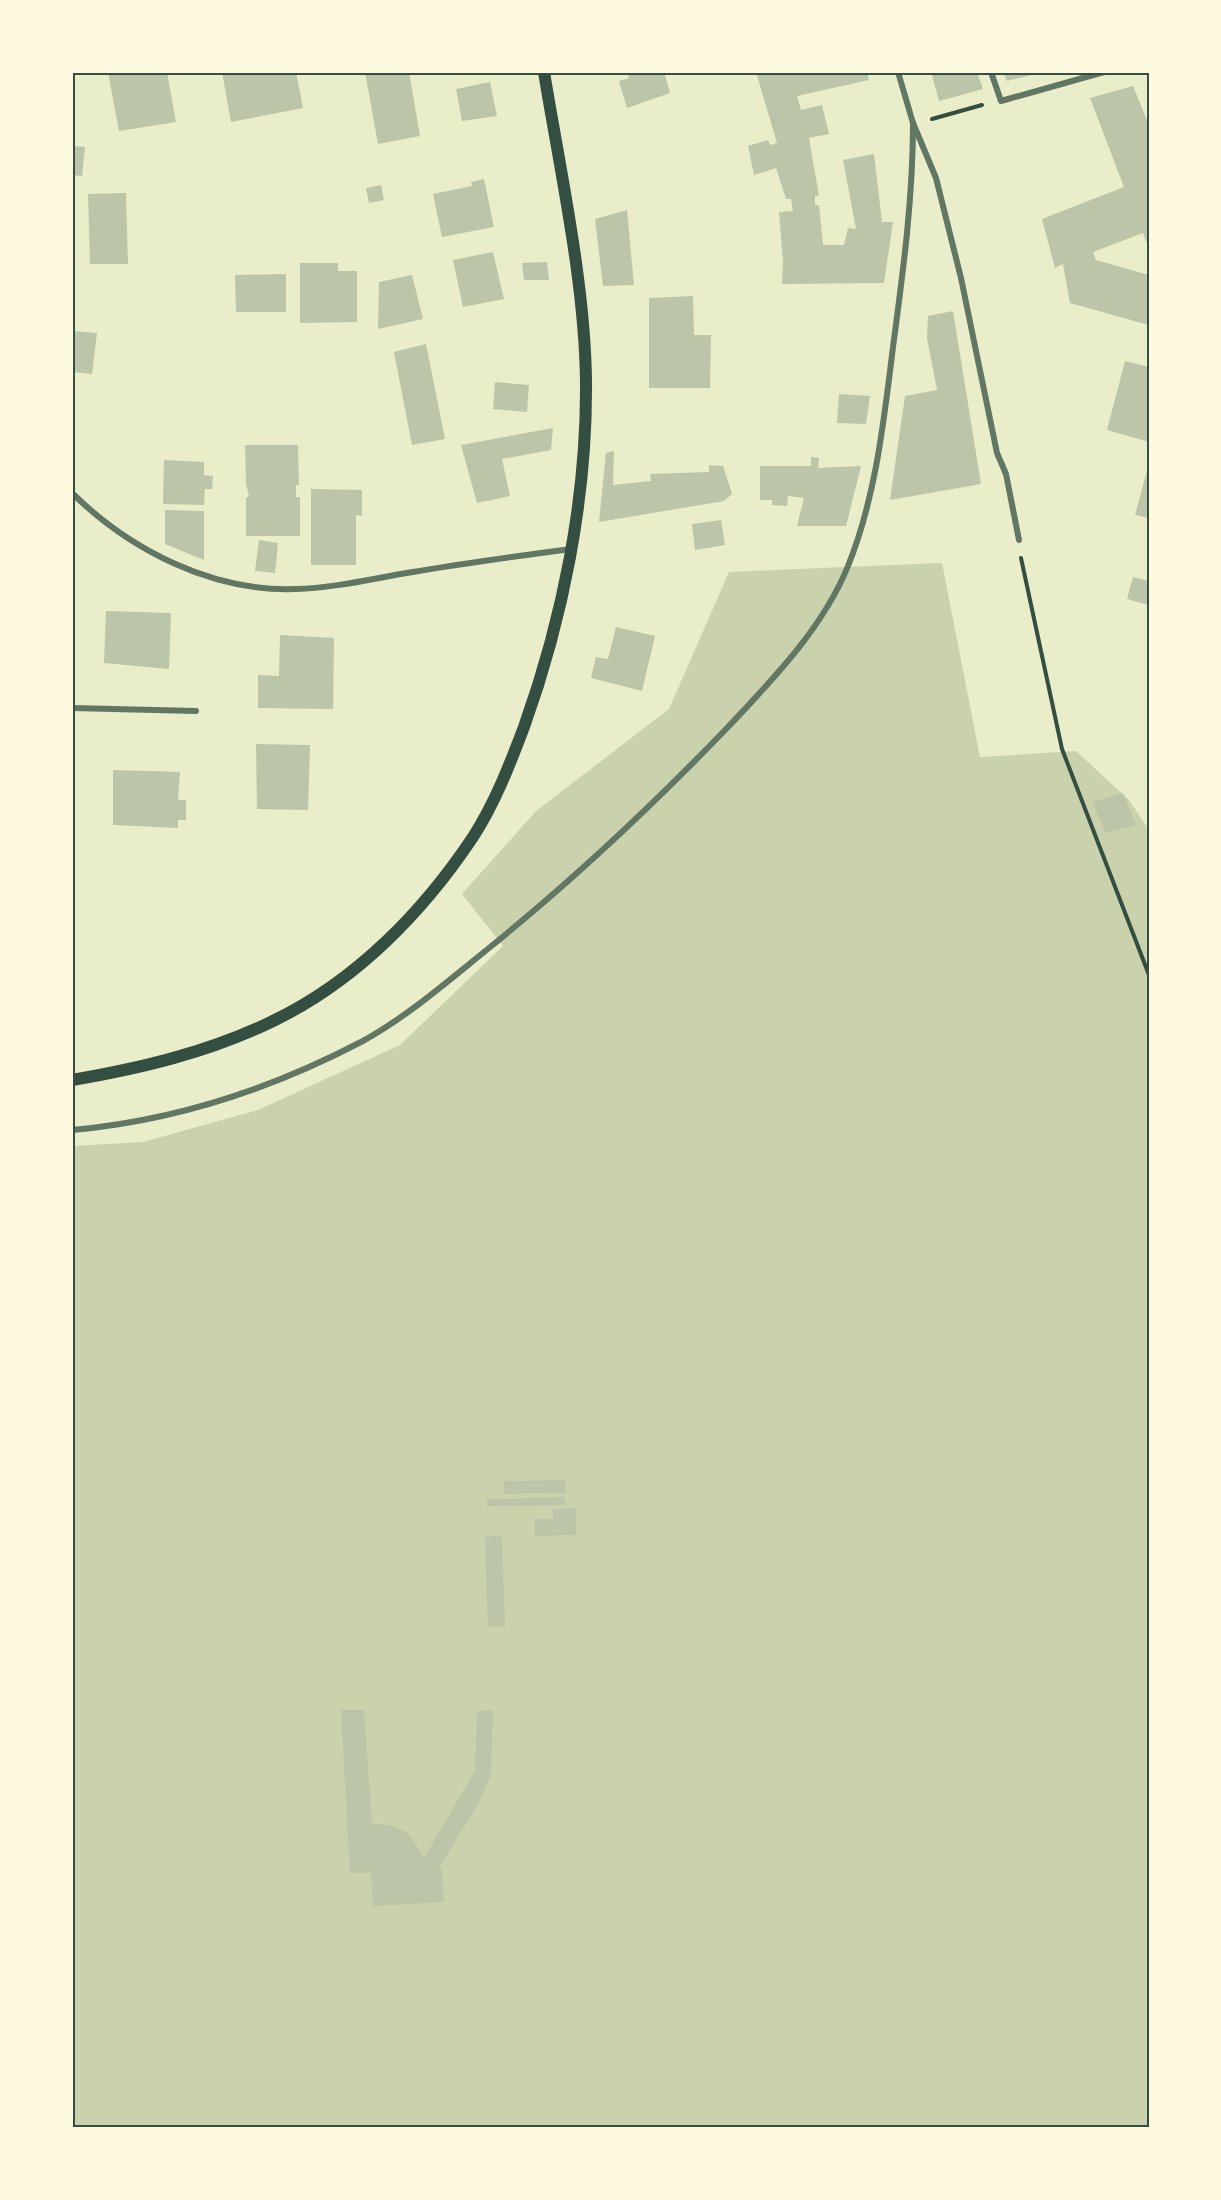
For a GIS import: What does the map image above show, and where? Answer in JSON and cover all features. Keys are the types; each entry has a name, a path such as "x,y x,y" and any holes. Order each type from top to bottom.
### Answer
{"main road":[{"path":"72,1080 134,1069 200,1053 275,1020 330,987 377,950 431,895 475,834 507,773 534,699 552,636 571,549 581,473 586,382 575,271 544,72"}],"street":[{"path":"898,72 913,123 936,178 961,278 997,453 1006,474 1019,540"},
{"path":"991,72 1001,100 1104,72"},
{"path":"72,1130 121,1125 205,1105 285,1078 364,1040 444,984 527,917 624,830 762,691 808,637 848,567 861,531 885,415 907,247 913,181 913,123"},
{"path":"72,493 117,531 156,556 198,574 244,586 296,589 571,549"},
{"path":"72,708 196,711"}],"path":[{"path":"913,123 1001,100"},
{"path":"1019,540 1062,748 1149,975"}],"green space":[{"path":"942,563 980,757 1076,751 1129,800 1149,830 1149,2128 72,2128 72,1146 143,1142 258,1110 400,1045 503,946 462,894 536,811 669,709 729,572"}],"building":[{"path":"108,72 167,72 176,122 119,131"},
{"path":"222,72 296,72 303,108 231,122"},
{"path":"365,72 409,72 420,136 378,144"},
{"path":"627,72 664,72 670,93 627,108 619,81 629,78"},
{"path":"756,72 867,72 869,80 797,96 801,110 822,105 829,134 809,138 819,196 815,196 815,205 819,205 823,245 844,245 848,228 856,229 843,160 874,154 882,222 893,222 884,283 782,284 783,262 779,212 793,211 791,199 786,199 776,168 754,175 748,146 768,140 770,145 777,143"},
{"path":"931,72 977,72 983,89 939,101"},
{"path":"1003,72 1040,72 1040,73 1007,81"},
{"path":"490,82 497,116 462,121 456,89"},
{"path":"1133,86 1149,125 1149,248 1143,233 1093,252 1096,260 1149,275 1149,325 1070,303 1063,264 1055,268 1042,219 1124,187 1090,98"},
{"path":"72,146 85,147 82,176 72,175"},
{"path":"484,179 494,227 442,237 433,194 472,186 471,182"},
{"path":"381,185 384,200 369,203 366,188"},
{"path":"126,193 128,264 90,264 88,194"},
{"path":"627,210 634,285 603,286 595,219"},
{"path":"493,252 504,299 463,307 453,260"},
{"path":"547,262 549,280 524,280 522,263"},
{"path":"300,263 338,263 338,271 357,271 357,322 300,323"},
{"path":"286,274 286,312 236,312 235,275"},
{"path":"412,275 423,319 378,329 379,282"},
{"path":"693,296 694,335 711,335 710,388 649,388 649,298"},
{"path":"953,311 981,484 890,500 905,396 937,390 927,338 928,316"},
{"path":"72,331 97,333 92,374 72,372"},
{"path":"426,344 445,439 412,445 394,352"},
{"path":"1125,361 1149,367 1149,442 1107,430"},
{"path":"495,382 529,385 527,412 493,409"},
{"path":"839,394 870,396 866,424 837,423"},
{"path":"553,428 551,450 502,459 510,496 477,503 461,445"},
{"path":"245,445 298,445 299,485 296,485 296,497 300,497 300,536 246,536 246,498 249,496 246,484"},
{"path":"614,451 613,485 651,481 650,474 709,472 709,465 723,466 732,494 724,501 599,522 606,453"},
{"path":"811,457 819,458 818,468 861,466 846,526 797,526 804,498 788,496 787,506 772,505 772,500 760,500 760,466 811,466"},
{"path":"164,460 204,462 204,475 213,476 212,489 205,489 204,505 163,504"},
{"path":"1149,467 1149,518 1135,515"},
{"path":"311,489 362,490 362,516 356,515 356,565 311,565"},
{"path":"165,510 204,511 204,560 165,544"},
{"path":"721,520 725,545 695,550 692,524"},
{"path":"259,540 278,543 275,573 255,571"},
{"path":"1133,577 1149,581 1149,605 1127,599"},
{"path":"106,611 171,613 169,669 104,663"},
{"path":"616,627 655,636 642,691 591,678 596,657 608,659"},
{"path":"280,635 334,638 333,709 258,708 258,675 279,676"},
{"path":"256,744 310,745 308,810 257,809"},
{"path":"113,770 180,772 178,800 186,800 186,820 178,820 178,828 113,825"},
{"path":"1123,793 1136,825 1105,833 1093,802"},
{"path":"565,1480 566,1493 504,1494 504,1481"},
{"path":"565,1497 565,1505 487,1506 487,1499"},
{"path":"576,1508 576,1535 535,1536 535,1519 553,1519 553,1509"},
{"path":"502,1536 505,1627 488,1627 485,1537"},
{"path":"341,1710 364,1710 372,1823 403,1830 412,1838 424,1858 475,1771 477,1711 493,1710 491,1775 477,1806 438,1869 442,1869 444,1902 373,1906 371,1873 350,1873"}]}
